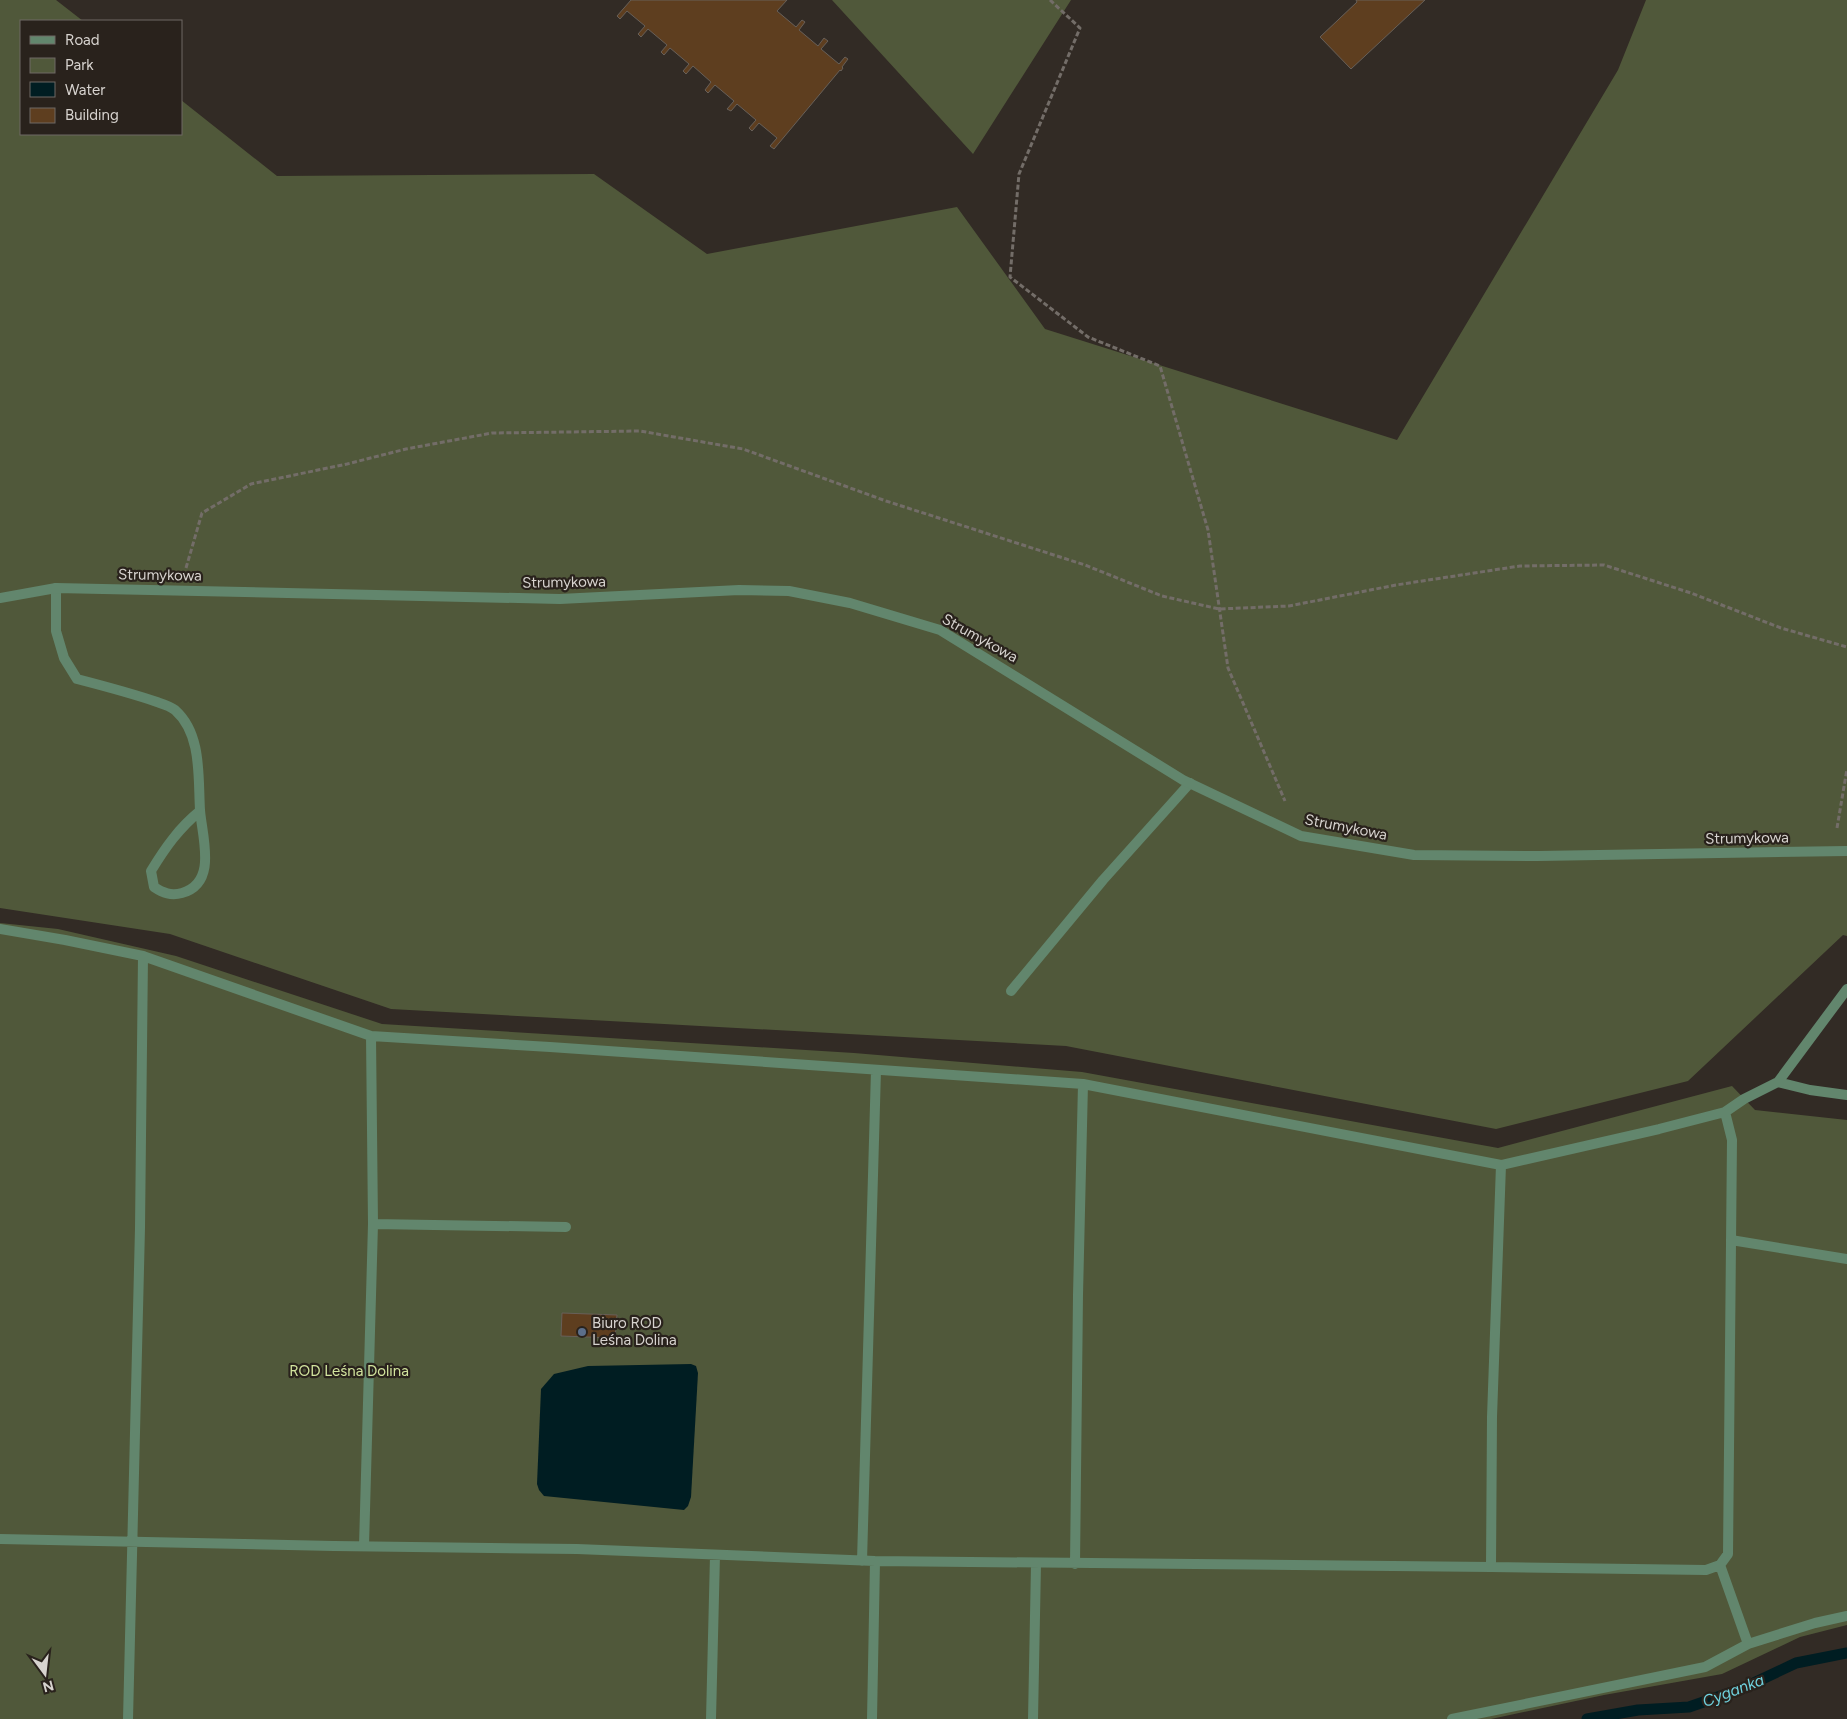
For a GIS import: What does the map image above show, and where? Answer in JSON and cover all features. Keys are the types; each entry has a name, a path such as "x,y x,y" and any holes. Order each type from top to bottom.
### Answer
{"street":[{"name":"Strumykowa","path":"0,598 56,588 560,599 747,590 790,592 850,603 940,630 1190,783 1301,836 1414,856 1847,851"},
{"path":"56,588 56,632 64,658 77,679 144,697 174,708 188,726 196,753 200,811 206,852 203,877 192,890 178,894 164,894 154,887 150,871 174,836 200,811"},
{"path":"1011,992 1103,880 1190,783"},
{"path":"0,929 143,956 371,1036 1083,1084 1501,1165 1725,1112 1744,1099 1778,1082 1847,989"},
{"path":"128,1719 140,1228 143,956"},
{"path":"364,1546 373,1224 371,1036"},
{"path":"862,1561 876,1070"},
{"path":"1778,1082 1810,1090 1847,1095"},
{"path":"1075,1564 1078,1286 1083,1084"},
{"path":"0,1539 132,1543 577,1549 862,1561 1706,1570 1720,1565 1728,1554 1732,1140 1725,1112"},
{"path":"1491,1567 1492,1417 1501,1165"},
{"path":"373,1224 566,1227"},
{"path":"1731,1240 1847,1259"},
{"path":"710,1719 715,1555"},
{"path":"872,1719 875,1561"},
{"path":"1033,1719 1036,1564"},
{"path":"1720,1565 1748,1644"},
{"path":"1452,1719 1705,1667 1748,1644 1816,1623 1847,1616"}],"path":[{"path":"1050,0 1080,28 1019,174 1010,277 1088,337 1160,366 1208,530 1228,668 1301,836"},
{"path":"180,590 202,513 251,484 347,464 406,448 492,433 640,431 744,449 886,501 1084,564 1162,596 1219,609 1289,606 1396,585 1520,566 1604,565 1691,593 1781,628 1847,647"},
{"path":"1833,850 1847,769"}],"green space":[{"path":"0,0 56,0 82,20 20,20 20,135 182,135 182,101 277,176 594,174 707,254 957,207 1045,329 1397,440 1618,70 1646,0 1847,0 1847,936 1843,935 1688,1081 1496,1129 1066,1046 391,1009 170,934 0,908"},
{"path":"832,0 1071,0 973,154"},
{"name":"ROD Leśna Dolina","path":"0,923 58,929 176,956 382,1024 854,1053 1082,1072 1498,1148 1732,1086 1755,1110 1847,1120 1847,1625 1800,1637 1722,1674 1604,1695 1491,1719 0,1719"}],"water":[{"path":"691,1364 696,1366 698,1373 691,1497 688,1506 684,1510 544,1496 537,1484 541,1389 554,1374 588,1366"}],"building":[{"path":"631,0 787,0 777,11 796,27 802,20 805,22 799,30 818,46 824,38 828,41 821,49 839,64 845,57 848,59 841,71 774,149 770,146 777,138 759,123 752,131 749,128 756,120 737,104 731,111 727,109 734,101 715,85 708,93 705,90 711,82 693,66 686,74 683,71 689,64 670,48 664,55 661,52 667,45 648,29 641,37 638,34 645,26 627,11 620,19 617,16"},
{"path":"1356,0 1425,0 1351,69 1320,37 1357,2"},
{"path":"562,1313 617,1315 615,1338 561,1336"}],"waterway":[{"name":"Cyganka","path":"1587,1719 1638,1710 1689,1707 1741,1689 1796,1663 1847,1653"}],"place":[{"name":"Biuro ROD Leśna Dolina","path":"582,1332"}]}
